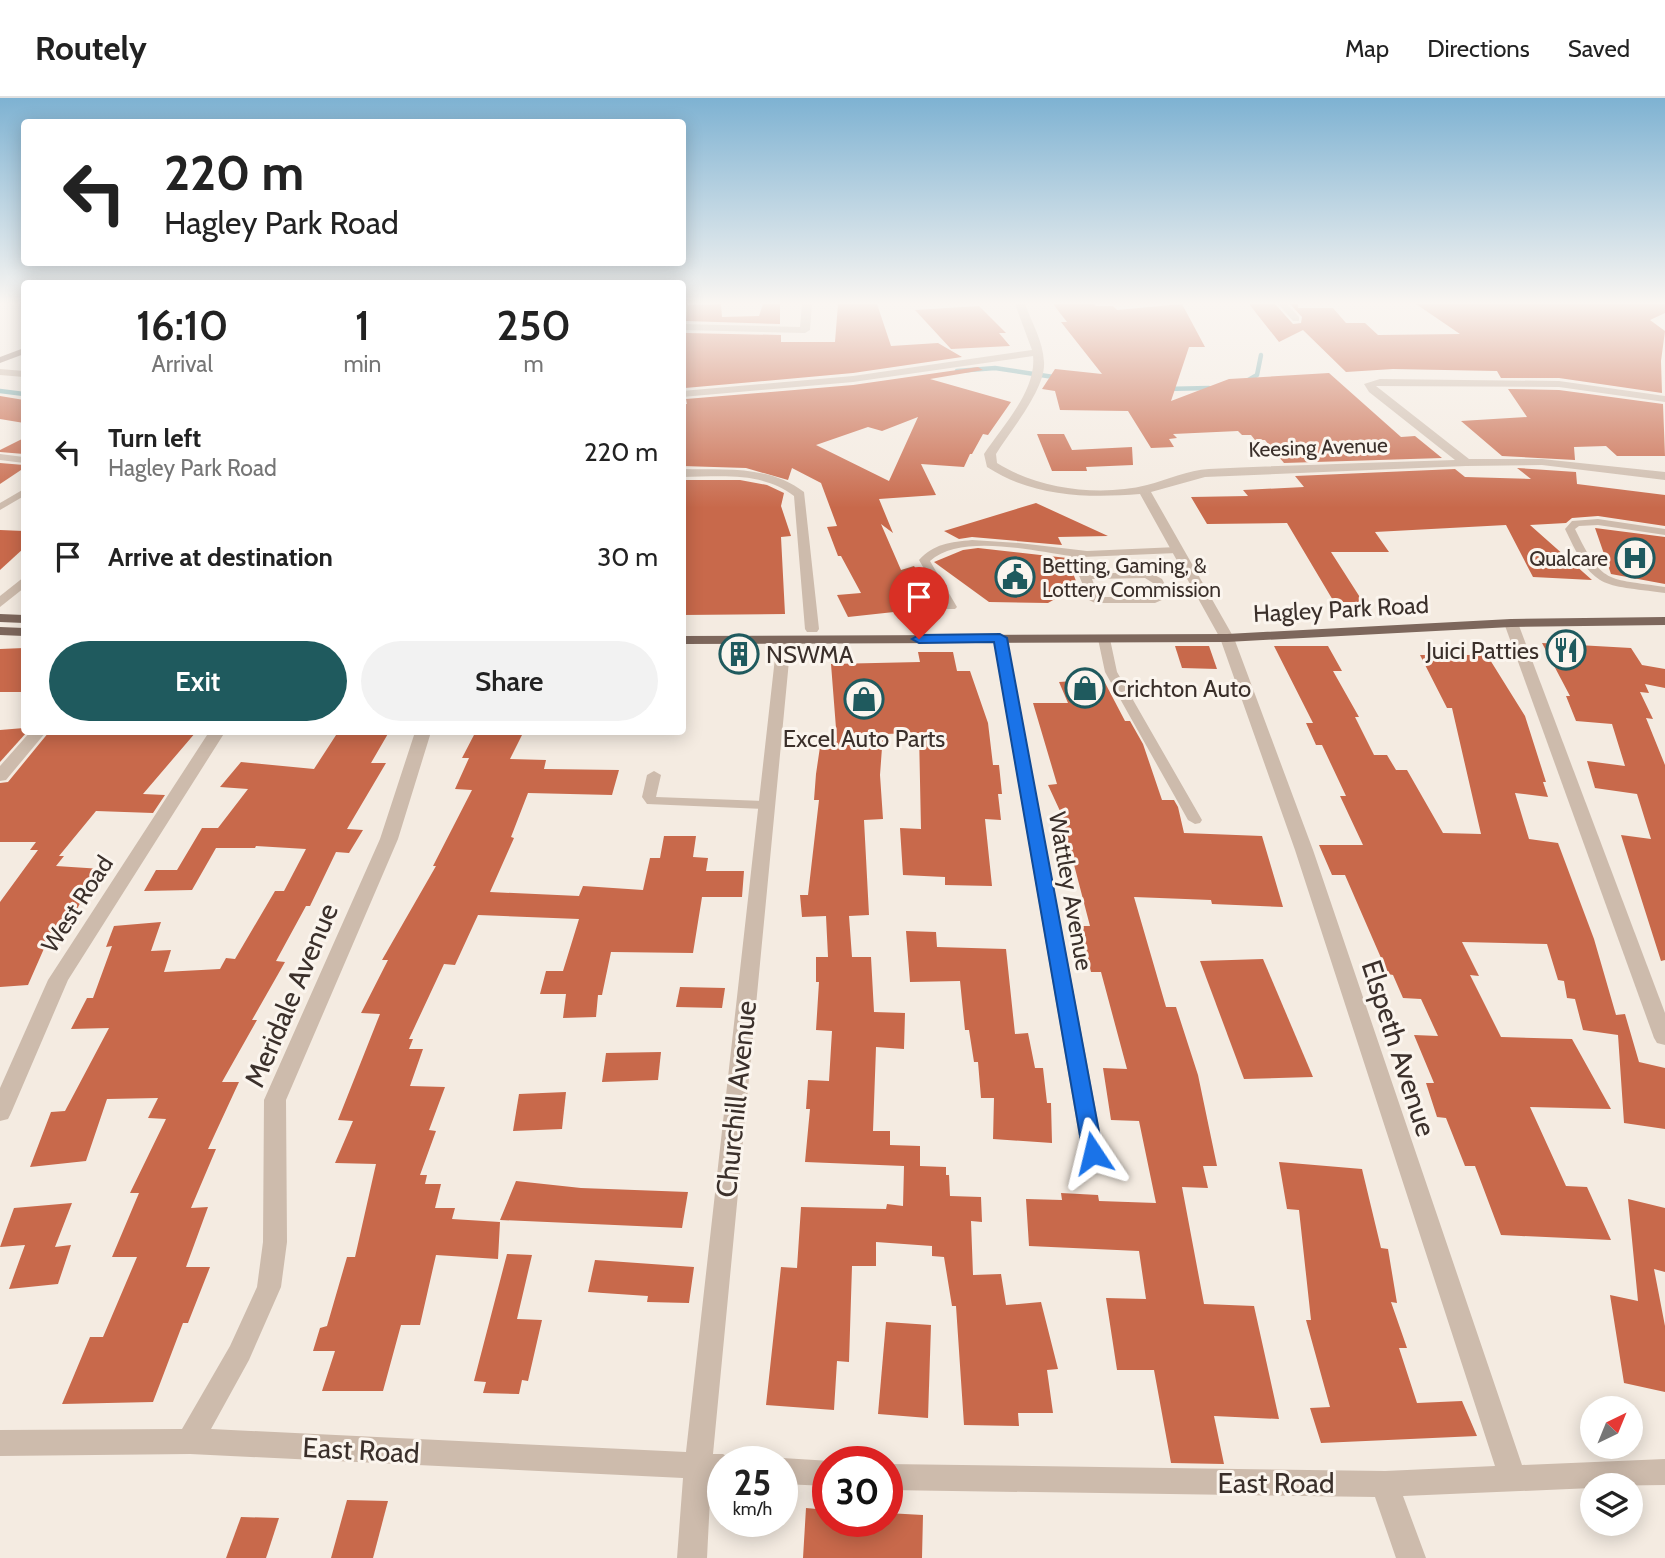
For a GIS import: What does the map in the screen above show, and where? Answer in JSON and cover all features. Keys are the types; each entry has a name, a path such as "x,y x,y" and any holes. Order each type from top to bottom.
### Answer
{"main road":[{"name":"Hagley Park Road","path":"686,629 1224,633 1520,613 1665,611"},
{"path":"0,629 21,620"},
{"name":"Hagley Park Road","path":"686,640 1104,639 1511,622 1665,621"},
{"path":"0,629 21,632"}],"street":[{"path":"2,372 21,374"},
{"path":"686,394 841,380 896,372"},
{"name":"Keesing Avenue","path":"1037,372 990,454 990,465 1010,477 1064,491 1094,494 1144,490 1203,473 1466,463 1542,462 1665,476"},
{"path":"1466,463 1373,390 1369,384 1567,384 1665,399"},
{"path":"0,457 21,460"},
{"path":"686,473 775,478 800,495 812,629"},
{"path":"1144,490 1224,633"},
{"path":"1,600 21,583"},
{"path":"1511,622 1664,1038"},
{"name":"Elspeth Avenue","path":"1224,633 1304,850 1512,1477"},
{"name":"Wattley Avenue","path":"1000,638 1093,1153"},
{"name":"Churchill Avenue","path":"712,1446 766,805 784,640"},
{"path":"0,776 35,735"},
{"name":"West Road","path":"0,1113 58,980 215,735"},
{"name":"Meridale Avenue","path":"190,1441 240,1352 269,1287 275,1242 275,1100 384,850 413,770 422,735"},
{"name":"East Road","path":"1,1445 190,1441 707,1467"},
{"name":"East Road","path":"903,1477 1385,1484 1665,1472"},
{"name":"Churchill Avenue","path":"692,1558 707,1482"},
{"path":"1385,1484 1411,1558"}],"lane":[{"path":"0,507 21,494"},
{"path":"1665,532 1598,522 1576,523 1570,528 1592,572 1603,580 1665,590"},
{"path":"951,607 924,560 927,554 943,548 966,544 1021,545 1076,554 1177,550"},
{"path":"1076,554 1085,576 1098,601 1155,600 1165,596 1158,581 1147,575 1085,576"},
{"path":"1104,639 1111,672 1195,820"},
{"path":"654,775 649,797 653,801 766,805"}],"building":[{"path":"686,372 859,372 686,388"},
{"path":"942,372 970,372 930,379 1011,402 988,435 983,434 964,467 921,464 936,495 879,499 893,533 881,524 901,570 914,566 940,607 848,617 837,595 861,593 841,556 838,556 827,527 837,526 821,483 792,468 788,480 746,468 686,466 686,399 853,385","holes":["918,417 889,481 816,445 868,427 882,431"]},
{"path":"1053,372 1102,374 1101,372 1181,372 1171,401 1229,379 1329,373 1401,437 1415,436 1442,458 1284,463 1265,440 1255,440 1251,435 1242,435 1238,431 1173,434 1177,438 1169,439 1174,447 1151,448 1128,411 1060,410 1055,391 1042,389"},
{"path":"1498,372 1661,372 1662,393 1559,378 1501,378"},
{"path":"1508,389 1559,390 1663,404 1665,456 1617,456 1606,446 1574,447 1575,460 1502,456 1461,421 1527,417"},
{"path":"0,396 21,400 21,422 0,419"},
{"path":"1037,434 1064,434 1072,450 1132,447 1133,465 1086,467 1087,471 1052,471"},
{"path":"21,440 21,454 0,450"},
{"path":"0,463 21,465 21,470 0,484"},
{"path":"1517,468 1576,472 1577,484 1665,495 1665,526 1598,516 1572,518 1566,523 1530,525 1592,580 1533,577 1506,525 1375,532 1389,552 1331,552 1363,602 1334,602 1287,523 1207,524 1191,497 1248,496 1243,490 1304,487 1295,476 1455,469 1465,477 1531,479"},
{"path":"686,480 740,480 767,485 784,493 781,506 791,536 781,537 785,614 686,615"},
{"path":"1036,503 1108,536 1058,537 1062,545 972,537 959,539 944,531"},
{"name":"Qualcare","path":"1595,528 1665,537 1665,584 1611,574"},
{"path":"0,530 21,531 21,551 0,570"},
{"name":"Betting, Gaming, & Lottery Commission","path":"978,548 1067,558 1078,586 1048,603 989,602 934,562 963,550"},
{"path":"1542,643 1631,648 1642,665 1665,669 1665,688 1645,684 1649,693 1640,692 1653,719 1646,718 1665,765 1665,960 1661,961 1621,835 1651,839 1637,794 1595,788 1587,761 1625,766 1612,724 1576,721 1566,696 1570,696"},
{"path":"1175,646 1209,646 1217,669 1182,668"},
{"path":"1274,646 1328,646 1342,671 1333,671 1359,717 1355,717 1374,755 1387,755 1396,770 1407,770 1443,833 1481,834 1452,708 1447,708 1420,655 1487,655 1525,716 1546,782 1543,782 1548,797 1515,793 1529,839 1558,843 1594,939 1616,1015 1625,1014 1639,1062 1665,1068 1665,1129 1624,1123 1618,1035 1583,1030 1575,999 1567,998 1564,981 1558,980 1547,944 1462,942 1479,976 1470,975 1501,1037 1572,1039 1611,1109 1530,1107 1566,1186 1587,1187 1611,1240 1501,1235 1475,1166 1465,1166 1446,1118 1437,1117 1426,1083 1434,1083 1414,1035 1438,1036 1421,999 1403,998 1393,975 1388,974 1345,875 1332,875 1319,845 1363,845 1340,796 1346,796 1322,745 1316,745 1306,723 1313,723"},
{"path":"21,648 21,692 0,692 0,649"},
{"path":"918,652 953,652 957,671 970,671 988,723 993,765 999,765 1001,820 985,819 992,886 945,885 945,877 903,875 900,828 921,829 919,733 883,734 880,775 883,819 864,820 869,915 849,916 852,957 871,957 874,1012 905,1013 904,1049 876,1047 873,1131 890,1131 890,1145 920,1146 920,1166 946,1167 950,1196 981,1197 982,1222 971,1221 973,1275 1001,1274 1006,1305 1041,1302 1058,1369 1047,1370 1053,1413 1018,1413 1019,1426 964,1425 956,1306 952,1306 944,1257 932,1256 932,1246 876,1242 876,1266 852,1266 849,1362 837,1361 834,1410 766,1405 781,1267 797,1268 801,1207 886,1209 887,1204 903,1206 904,1166 805,1162 810,1109 806,1109 808,1080 829,1081 832,1031 816,1030 819,982 816,982 816,957 828,957 826,916 802,917 800,895 808,895 819,800 814,800 821,740 837,741 831,664 920,662"},
{"path":"1103,679 1125,721 1130,721 1143,744 1162,800 1174,800 1178,807 1184,833 1262,836 1283,907 1212,904 1211,900 1134,897 1166,1007 1176,1007 1198,1075 1217,1166 1203,1166 1208,1188 1182,1187 1204,1304 1254,1306 1279,1419 1214,1416 1224,1464 1171,1463 1154,1370 1117,1370 1106,1298 1146,1299 1139,1251 1029,1246 1026,1199 1062,1200 1061,1193 1098,1195 1099,1201 1156,1203 1139,1121 1111,1120 1103,1068 1127,1069 1101,972 1091,972 1080,926 1090,926 1072,857 1064,857 1056,824 1066,824 1048,785 1057,784 1033,703 1068,703 1059,682"},
{"path":"21,728 21,735 24,735 0,762 0,730"},
{"path":"47,735 193,735 143,794 165,795 153,813 96,811 59,856 64,856 56,866 102,869 90,884 59,944 46,944 28,985 0,987 0,902 38,850 30,850 36,842 0,842 0,783 8,782"},
{"path":"336,735 387,735 371,763 386,763 347,829 363,830 349,853 336,852 310,906 306,906 276,961 285,962 252,1020 257,1020 222,1082 239,1082 208,1149 216,1149 191,1208 208,1207 186,1267 210,1267 188,1323 183,1323 153,1402 62,1404 90,1337 103,1337 137,1257 112,1257 139,1193 130,1193 166,1119 148,1118 158,1098 107,1099 86,1161 30,1167 51,1112 65,1111 109,1028 71,1029 87,998 93,998 112,946 106,947 114,926 161,922 151,951 171,950 164,972 220,969 226,958 235,959 275,891 284,891 306,849 256,846 216,848 192,890 144,891 156,870 177,870 202,828 218,828 248,789 220,787 241,762 314,769"},
{"path":"474,735 522,735 510,759 546,760 544,769 619,770 612,795 528,793 511,837 514,838 490,892 579,896 583,886 643,890 650,858 660,858 664,836 696,836 693,857 708,858 706,871 744,871 742,897 702,897 693,953 611,952 602,995 598,995 596,1017 563,1018 566,994 540,994 546,971 563,971 579,919 478,915 455,965 444,964 409,1039 413,1039 409,1049 423,1049 410,1086 445,1087 429,1130 436,1131 420,1175 427,1175 425,1184 441,1184 435,1208 455,1208 452,1219 500,1222 498,1259 436,1255 420,1325 401,1325 383,1391 322,1391 335,1351 313,1351 320,1328 327,1326 347,1257 355,1257 376,1164 335,1163 353,1121 338,1120 380,1014 361,1013 388,960 382,960 436,866 433,866 472,790 455,789 469,758 462,758"},
{"path":"906,931 936,932 937,947 1006,949 1015,1034 1028,1033 1035,1068 1043,1068 1047,1103 1051,1103 1052,1143 993,1139 994,1098 981,1098 978,1062 974,1062 969,1030 965,1030 960,981 910,982"},
{"path":"1263,959 1313,1077 1244,1079 1200,961"},
{"path":"680,987 725,988 722,1008 676,1007"},
{"path":"661,1052 658,1080 602,1082 606,1053"},
{"path":"566,1092 562,1129 513,1131 519,1094"},
{"path":"1279,1162 1362,1169 1381,1248 1388,1249 1397,1303 1391,1302 1407,1348 1399,1348 1417,1403 1462,1401 1477,1436 1321,1443 1310,1408 1330,1407 1306,1320 1311,1320 1299,1210 1287,1209"},
{"path":"516,1181 581,1188 688,1192 682,1228 500,1220"},
{"path":"1628,1199 1665,1208 1665,1272 1654,1269 1665,1326 1665,1392 1624,1383 1610,1295 1638,1301"},
{"path":"72,1203 55,1247 71,1245 58,1284 9,1289 25,1245 0,1247 14,1208"},
{"path":"507,1254 532,1255 517,1319 542,1320 528,1381 522,1380 519,1394 483,1393 486,1382 474,1381"},
{"path":"595,1260 694,1267 689,1303 647,1302 648,1296 588,1292"},
{"path":"886,1322 931,1325 928,1418 878,1414"},
{"path":"347,1500 388,1501 373,1558 331,1558"},
{"path":"806,1508 812,1509 812,1537 903,1537 903,1514 923,1515 922,1558 803,1558"},
{"path":"241,1517 279,1518 266,1558 226,1558"}],"waterway":[{"path":"1022,372 1060,378"},
{"path":"1245,382 1258,372"},
{"path":"1165,389 1209,388"},
{"path":"0,391 21,394"}],"place":[{"name":"Qualcare","path":"1635,558"},
{"name":"Betting, Gaming, & Lottery Commission","path":"1015,577"},
{"name":"Juici Patties","path":"1566,650"},
{"name":"NSWMA","path":"739,654"},
{"name":"Crichton Auto","path":"1085,688"},
{"name":"Excel Auto Parts","path":"864,699"}],"route":[{"path":"919,639 1000,638 1093,1153"}]}
